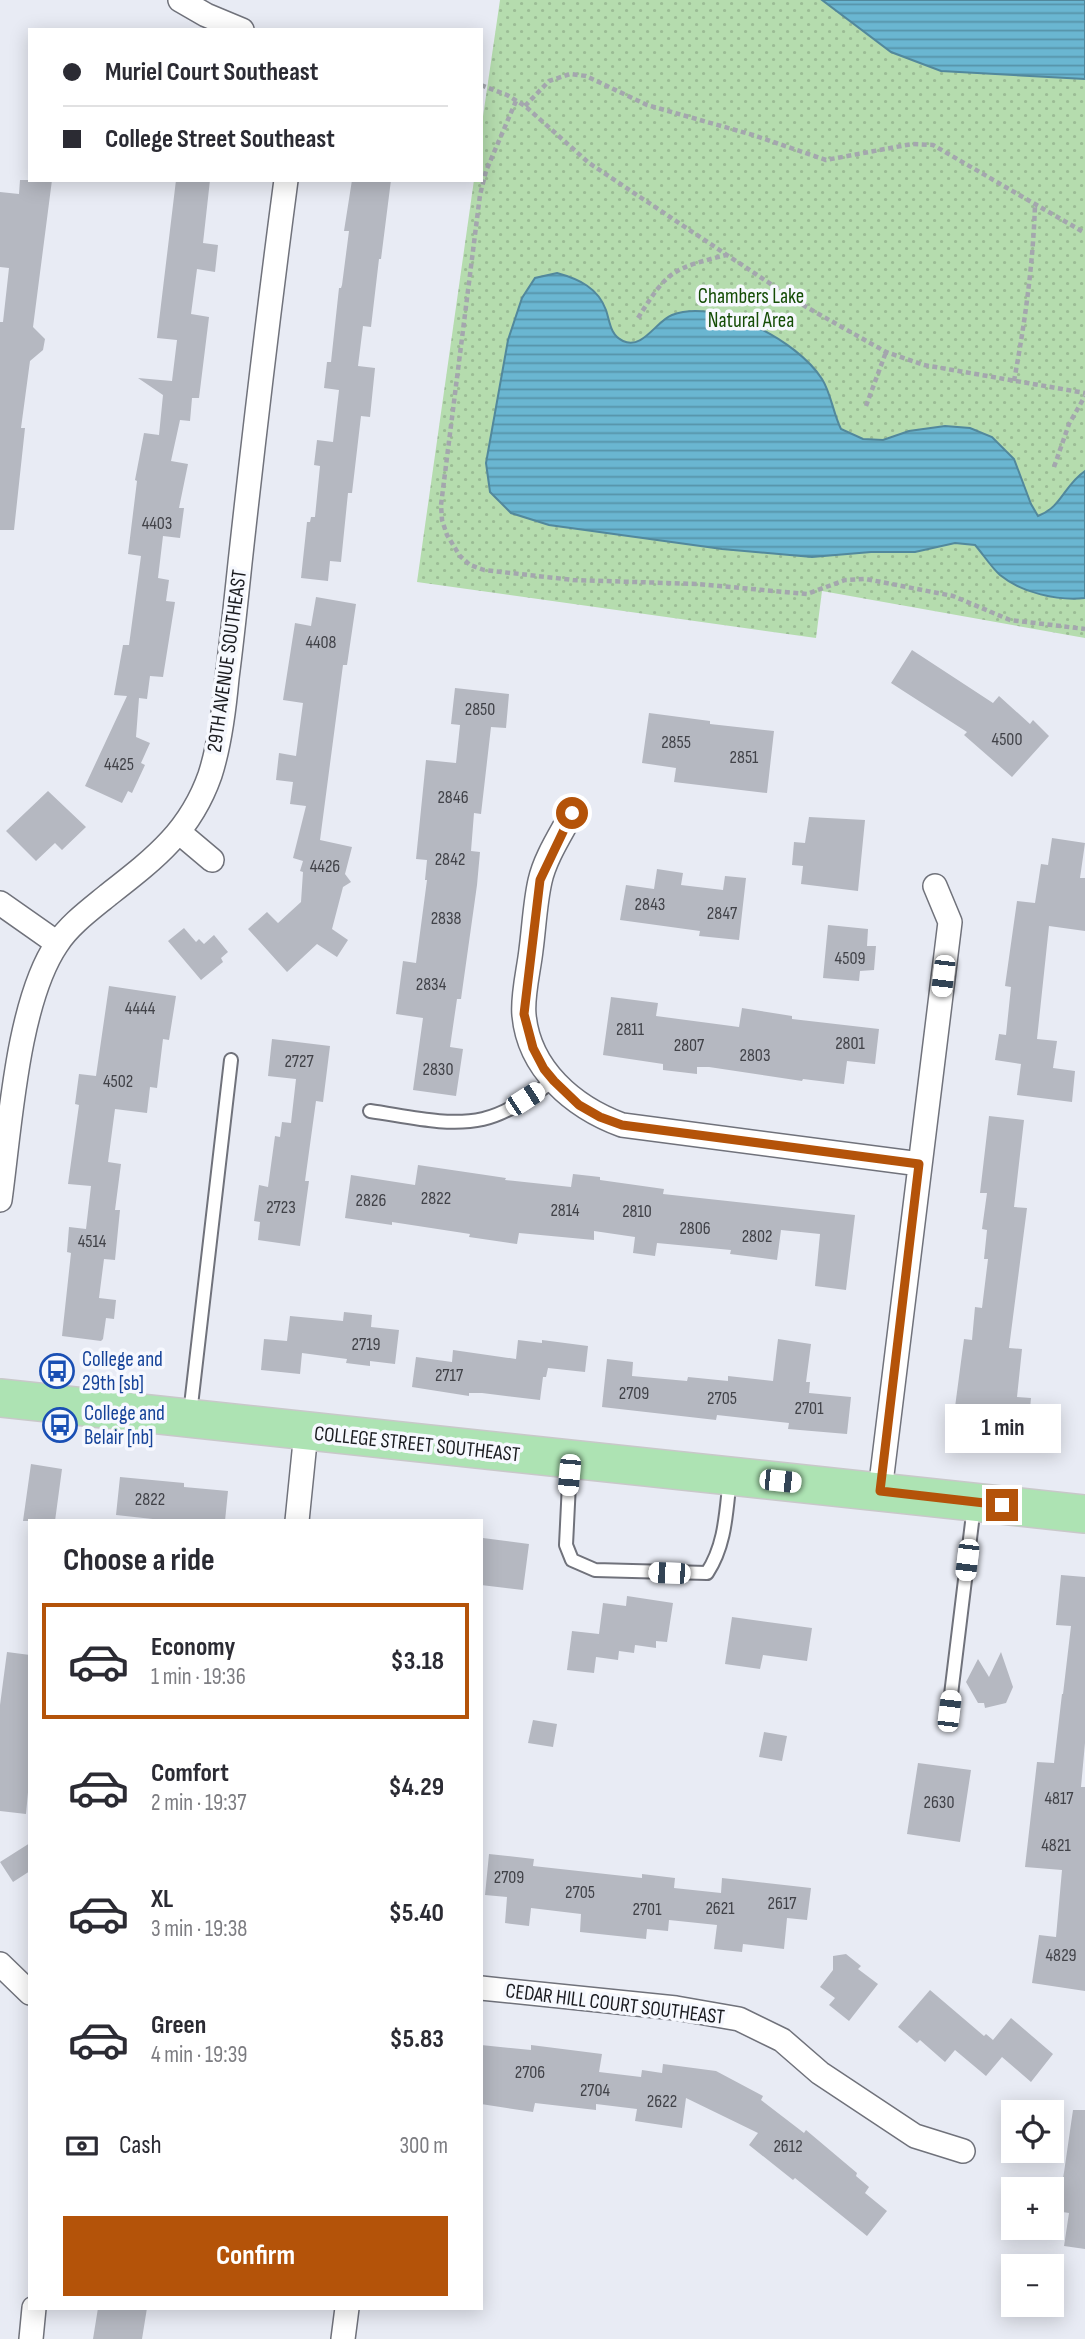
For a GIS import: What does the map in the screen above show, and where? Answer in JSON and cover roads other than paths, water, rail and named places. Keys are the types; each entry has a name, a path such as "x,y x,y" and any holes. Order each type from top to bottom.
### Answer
{"main road":[{"name":"COLLEGE STREET SOUTHEAST","path":"0,1398 1085,1514"}],"street":[{"path":"180,0 237,28"},
{"name":"29TH AVENUE SOUTHEAST","path":"0,1200 22,1048 35,989 57,943 90,909 180,833 209,776 223,716 265,332 286,182"},
{"path":"572,813 540,880 524,1014 533,1048 554,1081 579,1105 622,1125 919,1164"},
{"path":"180,833 212,860"},
{"path":"880,1491 950,922 935,886"},
{"path":"0,903 57,943"},
{"path":"296,1519 306,1432"},
{"path":"0,1964 28,1991"},
{"name":"CEDAR HILL COURT SOUTHEAST","path":"483,1987 676,2008 739,2019 782,2040 820,2073 915,2136 963,2151"},
{"path":"30,2339 34,2310"},
{"path":"343,2339 347,2310"}],"lane":[{"path":"189,1418 231,1060"},
{"path":"370,1111 448,1122 484,1119 520,1102 554,1081"},
{"path":"570,1459 566,1545 572,1560 595,1570 707,1573 717,1557 724,1531 730,1476"},
{"path":"949,1711 974,1502"}],"water":[{"path":"822,0 1085,0 1085,79 941,71 891,52"},
{"path":"557,273 573,278 593,290 606,310 613,332 623,341 637,342 666,318 690,311 733,317 775,337 810,364 822,379 841,429 863,439 883,440 909,431 945,426 970,428 992,437 1014,459 1038,516 1053,507 1085,471 1085,598 1052,597 1019,587 1000,575 975,545 955,543 915,552 871,552 812,557 722,549 549,525 511,513 490,492 486,463 508,340 522,298 535,278"}],"place":[{"name":"College and 29th [sb]","path":"57,1371"},
{"name":"College and Belair [nb]","path":"60,1425"}],"park label":[{"name":"Chambers Lake Natural Area","path":"751,308"}]}
